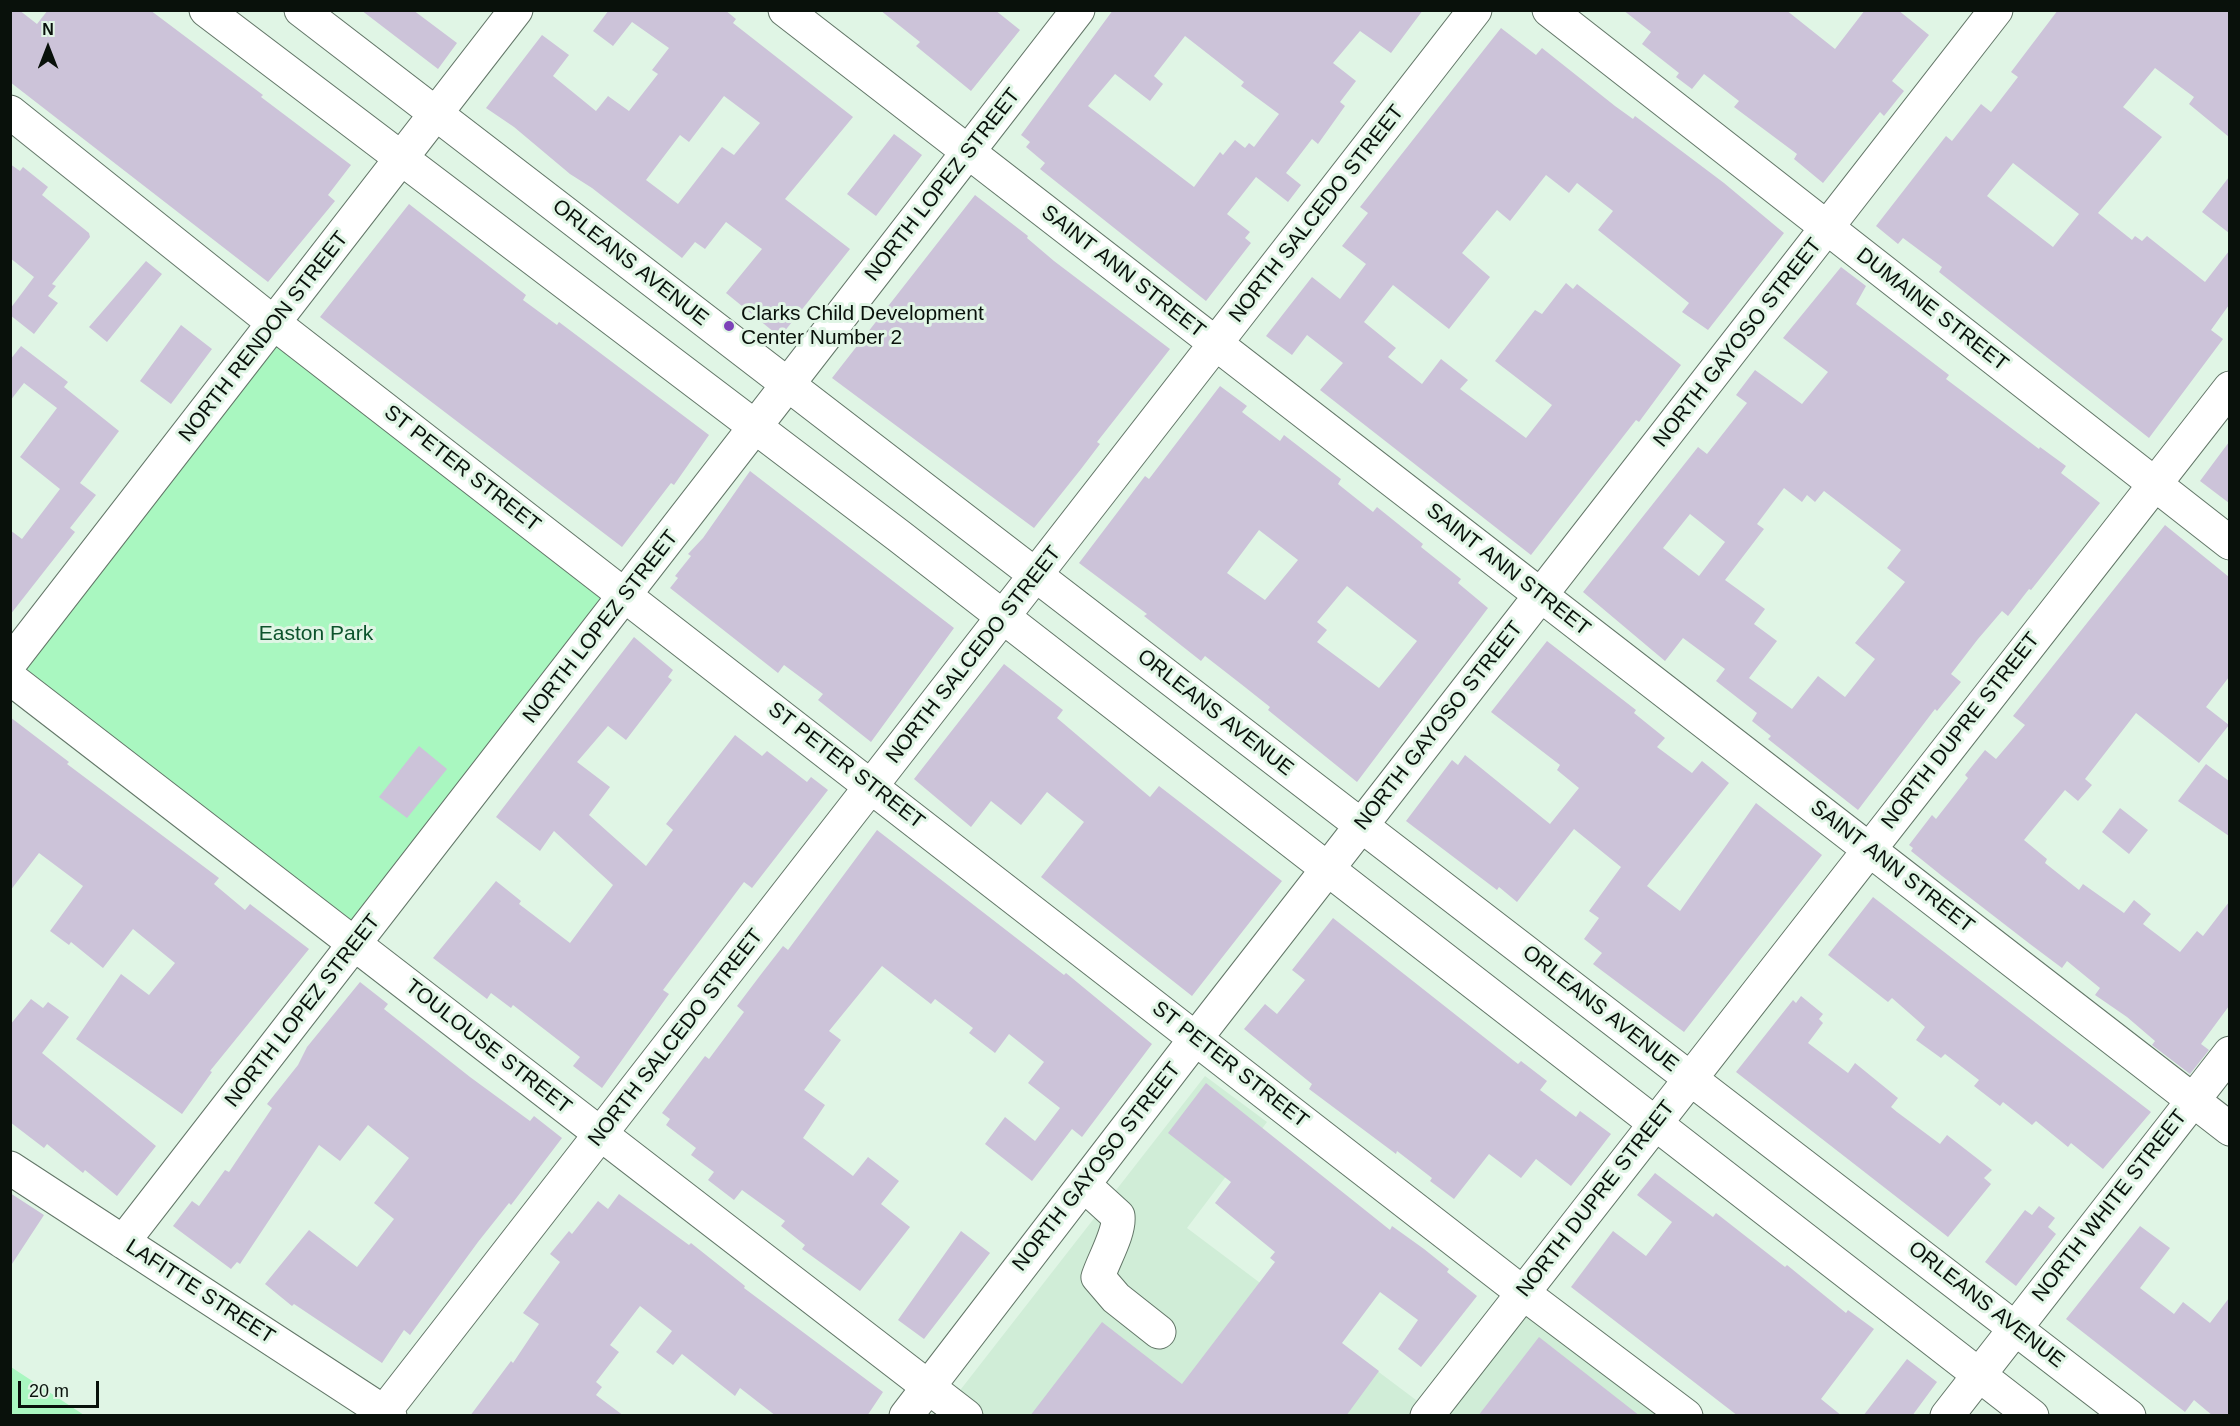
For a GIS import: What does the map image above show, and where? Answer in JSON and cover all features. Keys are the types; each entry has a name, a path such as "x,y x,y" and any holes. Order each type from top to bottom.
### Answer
{"street":[{"path":"206,10 1004,617 2032,1416"},
{"name":"ORLEANS AVENUE","path":"301,10 2129,1416"},
{"name":"NORTH RENDON STREET","path":"10,663 275,324 516,10"},
{"name":"SAINT ANN STREET","path":"786,10 2229,1129"},
{"name":"NORTH SALCEDO STREET","path":"387,1414 1475,10"},
{"name":"DUMAINE STREET","path":"1549,10 2229,543"},
{"name":"NORTH GAYOSO STREET","path":"906,1416 1196,1038 1996,10"},
{"name":"NORTH LOPEZ STREET","path":"123,1242 968,152 1068,14"},
{"name":"ST PETER STREET","path":"10,112 275,324 1523,1293 1686,1416"},
{"name":"NORTH DUPRE STREET","path":"1427,1416 2229,388"},
{"name":"TOULOUSE STREET","path":"10,678 966,1416"},
{"name":"NORTH WHITE STREET","path":"1947,1416 2229,1053"},
{"name":"LAFITTE STREET","path":"10,1168 387,1414"},
{"path":"1084,1185 1118,1216 1119,1229 1108,1249 1098,1277 1116,1298 1159,1332"}],"shaded area":[{"path":"1205,1076 1267,1122 1187,1228 1436,1415 940,1416"},
{"path":"1525,1311 1660,1416 1447,1416"}],"green space":[{"name":"Easton Park","path":"275,324 626,596 356,944 11,678"},
{"path":"11,1367 84,1415 11,1415"}],"building":[{"path":"10,10 19,10 37,24 48,10 150,10 351,165 328,195 335,201 268,282 10,82"},
{"path":"361,10 413,10 457,43 438,69"},
{"path":"609,10 725,10 736,19 733,23 853,117 785,199 850,249 780,337 726,293 762,249 726,222 705,249 695,242 682,258 592,188 570,174 514,127 486,108 542,35 569,55 553,76 596,111 608,96 629,111 658,74 652,70 669,48 632,22 613,46 593,31","holes":["724,96 760,123 734,155 722,147 678,204 646,180 680,135 689,142"]},
{"path":"880,10 995,10 1020,30 971,91 916,46 920,42"},
{"path":"1113,10 1423,10 1391,53 1360,31 1333,63 1356,81 1340,102 1345,106 1318,144 1312,139 1286,173 1301,185 1288,202 1256,177 1227,214 1250,232 1245,238 1251,243 1206,301 1040,169 1045,163 1026,147 1030,142 1021,135","holes":["1185,36 1244,82 1241,86 1279,114 1254,147 1249,143 1245,148 1235,140 1223,155 1220,152 1194,187 1088,106 1115,74 1150,101 1163,84 1154,76"]},
{"path":"1623,10 1786,10 1835,49 1865,10 1898,10 1929,35 1892,81 1904,91 1884,116 1880,112 1823,183 1794,159 1797,154 1734,107 1739,101 1704,74 1692,89 1676,77 1679,73 1642,44 1651,32"},
{"path":"2058,10 2229,10 2229,137 2189,104 2194,97 2155,68 2123,107 2162,137 2098,213 2132,240 2135,236 2142,241 2147,236 2205,282 2229,251 2229,305 2211,330 2223,339 2149,438 1939,272 1942,267 1903,238 1898,244 1876,226 1946,136 1952,141 1981,104 1991,112 2018,77 2011,72","holes":["2013,163 2079,214 2053,247 1987,196"]},
{"path":"1501,28 1536,55 1542,48 1615,106 1633,119 1635,116 1724,183 1784,233 1708,330 1682,312 1689,303 1598,230 1613,211 1577,183 1569,193 1546,175 1510,221 1497,210 1462,253 1490,277 1449,329 1393,285 1364,322 1396,348 1388,357 1422,384 1441,359 1468,380 1460,389 1526,438 1552,405 1495,361 1535,310 1542,314 1566,283 1573,289 1577,284 1681,365 1639,422 1636,420 1531,555 1320,390 1343,363 1307,335 1292,355 1266,336 1312,277 1340,299 1366,264 1342,246 1368,213 1360,207"},
{"path":"894,134 922,155 876,216 847,194"},
{"path":"10,164 20,171 23,167 48,187 42,195 89,233 90,237 52,284 56,286 48,296 58,303 34,334 10,315 10,309 34,277 10,258"},
{"path":"2229,177 2229,233 2202,212"},
{"path":"975,195 1028,236 1027,238 1054,261 1170,349 1097,442 1100,444 1034,528 832,378"},
{"path":"409,204 526,295 523,300 557,325 559,322 709,435 674,485 671,483 622,547 320,317"},
{"path":"146,261 162,274 107,342 89,327"},
{"path":"1841,267 1866,286 1856,304 1949,375 1946,379 2039,449 2040,447 2066,466 2061,473 2100,503 2008,616 2002,611 1978,639 1951,674 1961,682 1937,711 1935,709 1858,810 1768,739 1771,736 1752,721 1757,713 1716,681 1725,669 1683,638 1665,661 1583,592 1698,447 1707,454 1747,403 1736,395 1755,370 1802,404 1828,372 1783,338","holes":["1784,488 1802,502 1807,495 1815,502 1824,491 1901,550 1887,568 1905,582 1855,643 1875,659 1845,697 1818,676 1792,709 1749,678 1777,641 1754,624 1765,609 1725,580 1764,529 1757,524","1690,514 1725,542 1699,576 1663,548"]},
{"path":"181,325 212,349 171,404 140,381"},
{"path":"21,346 68,382 64,387 119,431 80,483 96,495 70,528 75,532 10,615 10,530 22,539 60,489 20,457 57,408 24,383 10,401 10,360"},
{"path":"1220,386 1247,406 1242,412 1280,441 1284,435 1341,479 1338,484 1373,512 1377,507 1423,544 1421,547 1461,579 1458,583 1488,608 1357,782 1268,710 1270,707 1241,684 1205,656 1201,661 1144,616 1147,614 1079,563 1145,476 1149,479","holes":["1259,530 1298,560 1265,600 1227,573","1347,586 1417,641 1379,688 1317,642 1327,630 1317,622"]},
{"path":"2229,442 2229,503 2200,481"},
{"path":"750,471 954,628 871,742 818,700 823,694 784,665 778,673 670,588 678,578 675,576 691,556 688,554 703,538"},
{"path":"2165,525 2229,577 2229,677 2206,707 2229,725 2199,763 2136,713 2085,779 2092,785 2078,801 2065,790 2024,840 2047,859 2045,863 2079,890 2083,884 2124,913 2134,900 2151,914 2143,924 2180,952 2197,931 2203,936 2229,902 2229,1006 2201,1044 2209,1050 2190,1074 2152,1045 2155,1041 2127,1017 2095,995 2100,988 2067,961 2062,968 1942,876 1911,851 1913,848 1909,845 1932,815 1936,819 1968,778 1965,775 1985,750 1996,759 2025,725 2013,716"},
{"path":"634,637 673,670 668,677 672,680 626,740 608,726 577,762 610,787 589,815 646,866 673,830 666,824 735,735 762,756 767,751 807,782 811,777 828,790 752,888 744,882 663,990 669,994 602,1088 573,1066 580,1057 513,1005 511,1008 491,993 487,999 433,958 496,881 521,901 519,904 570,943 613,885 554,831 540,851 496,817"},
{"path":"1547,641 1636,710 1634,713 1665,738 1657,747 1692,773 1702,761 1729,783 1647,886 1680,911 1756,803 1822,855 1684,1032 1593,964 1602,953 1584,939 1599,918 1589,911 1621,867 1574,829 1517,902 1499,887 1497,890 1406,821 1452,760 1458,765 1465,755 1550,824 1579,788 1557,770 1560,765 1491,712"},
{"path":"1004,664 1063,710 1057,718 1150,797 1159,786 1282,881 1192,996 1041,877 1084,822 1047,792 1021,825 991,801 971,827 914,779"},
{"path":"10,717 69,762 67,764 219,878 214,884 245,910 250,904 309,949 210,1071 212,1072 182,1114 76,1039 121,974 149,995 175,963 133,929 103,968 71,942 69,945 50,931 83,886 39,853 10,891"},
{"path":"419,746 447,769 407,818 379,797"},
{"path":"2206,764 2229,781 2229,836 2178,801"},
{"path":"2120,808 2148,830 2129,854 2102,832"},
{"path":"877,830 1064,975 1066,973 1152,1044 1082,1137 1072,1129 1032,1181 985,1144 1005,1117 1035,1141 1060,1108 1028,1083 1044,1062 1009,1034 995,1053 969,1033 973,1028 935,999 931,1004 882,966 829,1031 841,1040 804,1090 825,1105 803,1138 853,1176 868,1157 899,1181 881,1204 910,1227 860,1291 802,1249 805,1245 781,1226 785,1221 742,1190 734,1200 708,1180 714,1172 691,1155 696,1148 666,1125 670,1119 662,1113 705,1056 709,1059 744,1012 737,1006 762,973 783,946 788,950"},
{"path":"1873,897 2151,1112 2103,1169 2071,1143 2068,1147 2036,1121 2032,1125 2003,1102 2000,1106 1974,1086 1979,1080 1945,1054 1941,1058 1916,1040 1925,1027 1892,998 1888,1002 1828,955"},
{"path":"1333,918 1518,1064 1521,1061 1547,1081 1540,1090 1576,1117 1580,1111 1611,1134 1571,1186 1536,1159 1521,1178 1489,1154 1454,1199 1430,1181 1432,1178 1397,1151 1396,1154 1309,1089 1312,1084 1244,1029 1265,1004 1277,1014 1305,980 1292,970"},
{"path":"360,982 388,1004 384,1009 470,1077 530,1121 534,1116 562,1138 511,1205 509,1203 478,1242 410,1335 404,1330 382,1363 294,1304 292,1306 265,1284 309,1230 357,1267 394,1219 374,1203 409,1158 368,1125 340,1161 319,1145 240,1264 237,1262 231,1269 173,1226 192,1201 199,1206 225,1170 229,1172 272,1108 267,1104 298,1065 307,1047"},
{"path":"1801,996 1823,1014 1819,1019 1823,1023 1808,1043 1848,1073 1855,1063 1898,1098 1891,1107 1897,1112 1940,1144 1947,1135 1992,1170 1984,1178 1991,1184 1948,1237 1736,1072 1793,1000 1796,1003"},
{"path":"31,999 43,1008 48,1002 69,1017 42,1053 156,1146 117,1196 85,1170 83,1173 47,1144 44,1148 10,1122 10,1025"},
{"path":"1206,1083 1390,1230 1392,1226 1424,1249 1449,1269 1447,1272 1477,1296 1421,1367 1398,1349 1418,1320 1380,1292 1342,1343 1379,1371 1346,1416 1030,1416 1102,1322 1182,1384 1275,1262 1270,1258 1275,1252 1215,1203 1231,1182 1168,1133"},
{"path":"1655,1173 1713,1217 1716,1213 1785,1267 1787,1265 1846,1313 1848,1310 1874,1329 1821,1399 1842,1416 1738,1416 1571,1287 1613,1231 1646,1256 1672,1222 1637,1195"},
{"path":"10,1193 44,1215 10,1267"},
{"path":"619,1194 689,1245 691,1243 745,1286 744,1288 883,1392 867,1416 776,1416 740,1388 735,1396 682,1354 673,1365 656,1352 672,1331 640,1306 610,1345 619,1352 596,1382 602,1387 596,1395 624,1416 470,1416 511,1361 513,1363 539,1324 523,1313 560,1262 550,1254 569,1231 572,1234 598,1201 608,1209"},
{"path":"2039,1206 2055,1218 2048,1227 2056,1234 2016,1286 1985,1262 2025,1210 2032,1215"},
{"path":"2140,1226 2170,1248 2140,1288 2174,1314 2183,1302 2210,1323 2229,1298 2229,1416 2213,1416 2194,1400 2185,1412 2066,1319"},
{"path":"961,1231 990,1253 924,1339 898,1320"},
{"path":"1539,1337 1640,1416 1478,1416"},
{"path":"1907,1359 1937,1382 1912,1416 1863,1416"}],"place":[{"name":"Clarks Child Development Center Number 2","path":"729,326"}]}
